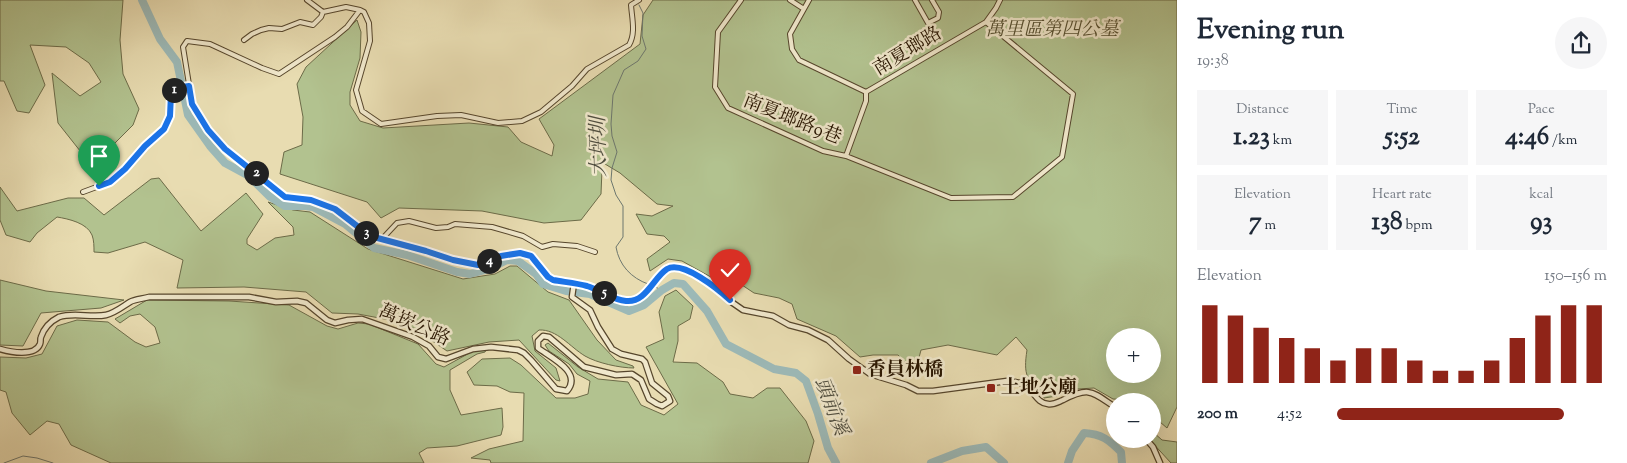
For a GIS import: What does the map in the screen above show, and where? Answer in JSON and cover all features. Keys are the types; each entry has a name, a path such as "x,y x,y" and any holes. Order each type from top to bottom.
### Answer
{"street":[{"path":"307,0 323,12 346,7 364,12 369,23 370,41 356,90 362,110 381,124 437,116 460,115 498,123 522,121 541,112 572,86 587,69 629,45 633,39 631,6 639,0"},
{"name":"南夏瑯路9巷","path":"741,0 718,32 716,87 728,108 823,151 846,156 951,198 1013,197 1062,157 1073,94 986,22"},
{"path":"790,0 804,9"},
{"name":"南夏瑯路","path":"809,0 790,34 792,48 799,60 866,92 986,22 1000,0"},
{"path":"915,0 928,23 938,18 939,12 932,0"},
{"path":"360,10 335,37 279,74 210,44 188,41 183,47 192,104 208,130 225,149 285,197 311,200 335,209 370,236 453,260 478,265 501,256 520,253 531,256 548,277 553,280 587,286 626,302 637,300 667,269 675,267 696,274 717,288 743,310 773,316 789,325 808,330 828,340 849,360 870,374 906,385 918,391 1018,382 1028,387 1033,396 1048,404 1054,404 1078,392 1092,393 1106,402"},
{"path":"244,40 252,34 269,28 282,29 300,22 313,26 323,12"},
{"path":"83,192 110,182 132,162 145,146 160,134 170,116 171,94 177,88 189,86"},
{"path":"846,156 866,101 866,92"},
{"path":"382,239 397,223 409,221 436,228 455,224 478,225 510,231 524,236 542,247 553,244 577,246 595,252"},
{"name":"萬崁公路","path":"0,350 13,353 36,349 40,345 45,328 59,318 71,315 104,316 133,301 149,297 249,297 276,302 298,301 306,303 327,320 335,323 362,319 414,337 428,346 438,357 446,359 473,349 491,347 518,350 524,353 556,390 567,391 572,386 569,374 560,362 538,348 538,341 543,336 549,337 584,367 616,375 632,374 641,380 649,398 662,406 668,404 670,401 668,396 652,383 645,362 642,359 621,354 612,349 590,310 572,297 574,283"},
{"path":"1153,448 1160,463"}],"green space":[{"path":"0,0 123,0 120,40 123,74 139,109 133,125 92,166 58,123 52,73 80,96 101,82 89,63 66,47 30,45 45,85 29,113 17,111 4,81 0,81"},
{"name":"萬里區第四公墓","path":"653,0 1177,0 1177,407 1167,428 1161,423 1161,393 1106,393 1106,395 1094,388 1062,390 1057,396 1044,398 1028,377 1026,372 1027,350 1016,337 997,355 948,345 921,350 916,369 898,355 860,357 836,336 797,319 792,304 779,298 754,293 736,281 728,279 718,281 682,261 668,259 650,271 647,259 670,242 664,236 647,234 636,214 652,216 673,206 657,204 620,173 600,161 602,169 601,194 581,220 544,223 482,211 399,208 381,218 367,202 280,174 284,152 302,145 303,117 297,84 306,67 357,20 361,32 360,58 350,92 350,105 360,121 383,128 469,123 508,127 521,142 552,156 554,145 539,119 640,44 643,15"},
{"path":"159,178 201,231 246,193 263,214 247,239 247,244 257,250 275,238 294,235 293,227 268,202 293,210 310,212 368,249 463,279 495,274 510,266 517,266 548,292 569,300 597,340 616,360 634,368 609,365 590,359 558,335 546,330 539,330 532,336 535,351 556,368 560,381 556,380 519,340 489,342 447,351 406,323 358,314 332,313 306,292 244,287 177,288 183,260 145,242 108,253 94,252 90,231 72,220 57,217 37,233 30,242 6,235 0,220 0,187 17,211 68,198 84,198 104,215 151,179"},
{"path":"0,280 46,291 124,300 101,308 41,313 23,346 0,345"},
{"path":"676,290 693,306 690,319 678,326 678,341 673,362 697,363 723,382 730,394 753,398 767,388 780,388 806,421 814,441 808,463 491,463 490,460 471,458 489,449 523,441 524,393 510,392 497,386 474,385 467,372 482,359 510,358 521,365 556,398 575,398 588,394 590,381 577,374 569,364 549,351 545,345 548,343 578,367 598,379 628,382 641,405 664,415 678,404 646,347 664,339 659,312 665,296"},
{"path":"147,300 229,301 289,305 327,326 338,329 358,323 369,324 418,344 436,364 444,367 473,351 486,350 450,370 450,390 461,415 502,408 503,427 501,435 457,446 427,448 419,453 424,463 111,463 71,445 59,424 47,421 30,435 12,413 6,392 0,390 0,357 26,358 42,354 57,326 77,320 108,322 135,342 146,347 160,343 155,327 140,314 130,316 120,323 115,319"},
{"path":"1161,439 1177,442 1177,463 1171,463 1157,448 1161,448"}],"waterway":[{"name":"頭前溪","path":"142,0 160,39 177,62 188,115 210,146 225,163 249,176 269,196 285,206 313,207 345,224 374,248 407,255 457,272 470,274 489,269 507,260 518,261 536,274 543,284 566,291 590,294 629,311 644,305 674,283 683,284 707,311 726,344 774,369 796,373 806,381 828,448 836,463"},
{"name":"大坪圳","path":"639,5 643,13 642,36 646,49 638,61 624,70 613,95 611,124 612,136 617,152 612,168 611,180 616,195 623,206 623,237 616,247 620,260 631,274 648,284"},
{"name":"大坪圳","path":"655,287 662,290"},
{"name":"頭前溪","path":"1068,463 1072,451 1084,433 1100,436 1109,441 1121,452 1122,463"},
{"name":"頭前溪","path":"931,463 962,451 986,447 1004,463"},
{"path":"4,463 23,456 53,463"}],"place":[{"name":"香員林橋","path":"857,370"},
{"name":"土地公廟","path":"991,388"}],"route":[{"path":"99,186 110,182 132,162 145,146 160,134 170,116 172,107 171,94 177,88 189,86 192,104 208,130 225,149 285,197 311,200 335,209 370,236 453,260 478,265 501,256 520,253 531,256 548,277 553,280 587,286 626,302 637,300 667,269 675,267 696,274 717,288 730,300"}]}
